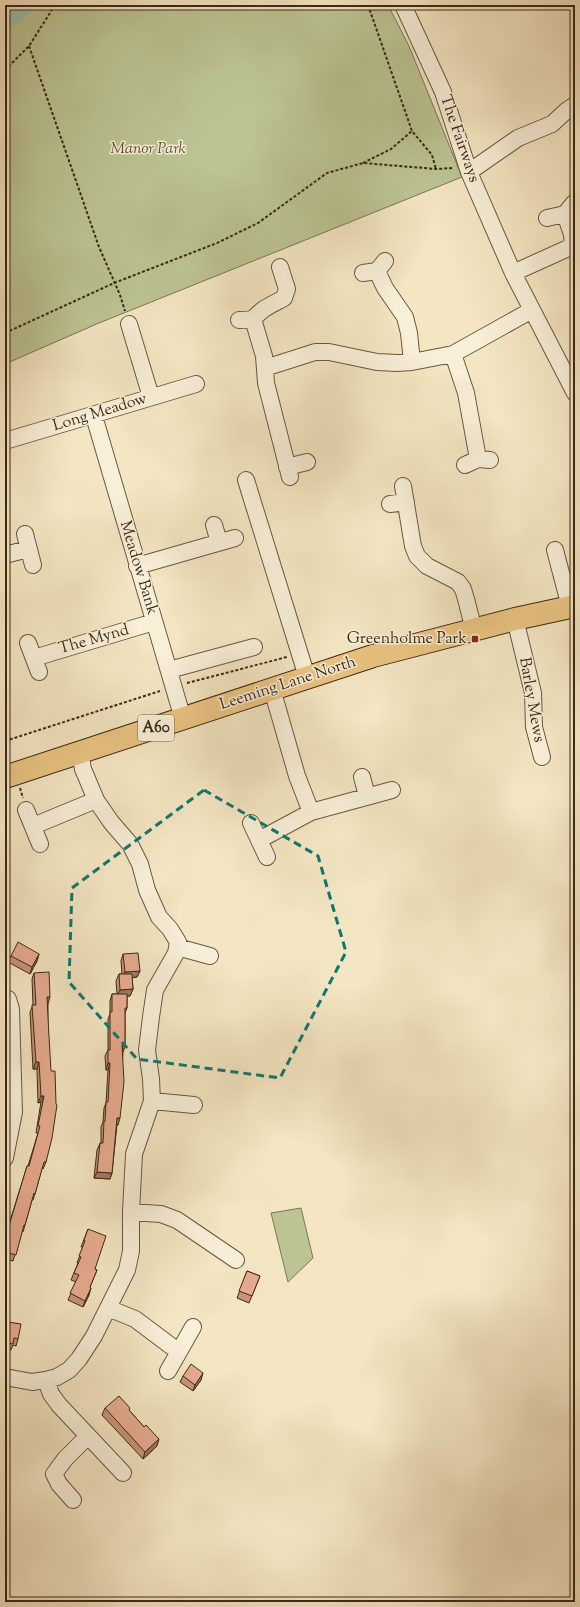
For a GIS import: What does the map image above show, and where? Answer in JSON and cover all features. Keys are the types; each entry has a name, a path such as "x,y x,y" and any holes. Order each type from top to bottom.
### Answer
{"highway":[{"name":"Leeming Lane North","path":"10,776 373,656 515,619 572,606"}],"street":[{"name":"The Fairways","path":"403,5 443,92 468,172 513,273 532,310 569,365 575,393"},
{"path":"468,172 518,138 552,124 575,105"},
{"path":"513,273 574,246 569,208 547,218"},
{"path":"280,268 287,289 284,298 252,316 260,343 265,368 266,383 289,472 307,462"},
{"path":"375,268 385,288 405,317 409,332 412,362"},
{"path":"265,368 315,352 329,352 377,362 412,362 453,354 532,310"},
{"path":"126,332 151,396"},
{"path":"453,354 466,392 478,461"},
{"name":"Long Meadow","path":"5,441 94,416 151,396 196,384"},
{"name":"Meadow Bank","path":"94,416 183,719"},
{"path":"246,480 307,677"},
{"path":"403,486 398,503 417,556 427,566 458,582 465,594 474,630"},
{"path":"214,525 220,542"},
{"path":"137,566 235,538"},
{"path":"5,555 27,542 33,565"},
{"path":"555,550 572,606"},
{"name":"Barley Mews","path":"515,619 533,692 534,727 542,757"},
{"name":"The Mynd","path":"28,643 36,665 154,622"},
{"path":"169,670 254,647"},
{"path":"272,689 297,776 311,812"},
{"path":"5,1378 32,1382 58,1377 69,1370 79,1359 94,1336 127,1270 131,1251 131,1212 134,1154 152,1101 151,1079 146,1050 151,1017 156,990 176,953 178,942 170,929 159,917 147,890 140,864 130,844 111,822 96,800 83,769 80,752"},
{"path":"362,777 367,796"},
{"path":"259,840 311,812 392,790"},
{"path":"33,826 96,800"},
{"path":"26,810 40,844"},
{"path":"251,823 267,857"},
{"path":"177,947 210,956"},
{"path":"5,998 8,999 11,1009 14,1104 13,1119 5,1158"},
{"path":"152,1101 194,1105"},
{"path":"131,1212 161,1214 178,1220 236,1260"},
{"path":"108,1308 135,1319 171,1346 180,1350"},
{"path":"168,1371 193,1327"},
{"path":"46,1380 51,1394 59,1405 122,1473"},
{"path":"73,1500 59,1484 54,1474 65,1459 88,1436"}],"path":[{"path":"5,70 30,46 54,5"},
{"path":"368,5 412,131 432,155 436,169"},
{"path":"30,46 99,247 120,295 126,332"},
{"path":"5,333 114,283 224,240 258,223 326,173 363,163 391,148 412,131"},
{"path":"363,163 436,169 455,168 468,172"},
{"path":"5,741 174,687 300,654"},
{"path":"10,776 26,810"}],"highlighted area":[{"path":"204,790 318,856 346,952 280,1078 137,1059 69,982 72,888"}],"green space":[{"name":"Manor Park","path":"5,5 388,5 409,46 462,177 99,323 5,364"},
{"path":"301,1208 313,1258 288,1282 271,1213"}],"building":[{"path":"18,942 39,954 32,967 11,956"},
{"path":"138,953 140,971 125,972 123,954"},
{"path":"49,972 50,997 47,997 51,1071 55,1071 57,1105 52,1138 46,1162 44,1162 35,1194 34,1193 16,1255 5,1252 5,1239 27,1166 29,1166 40,1126 38,1126 44,1096 41,1096 39,1062 36,1062 32,1005 36,1005 34,973"},
{"path":"119,974 132,974 133,989 120,990"},
{"path":"112,994 127,994 127,1008 125,1008 125,1045 122,1045 124,1082 120,1118 117,1118 112,1173 97,1172 100,1143 103,1143 106,1102 108,1102 110,1063 108,1063 108,1050 110,1050 110,1012 112,1012"},
{"path":"88,1229 106,1236 95,1269 97,1270 85,1301 70,1293 79,1275 74,1273 81,1257 79,1256"},
{"path":"247,1271 260,1276 252,1296 239,1291"},
{"path":"8,1322 21,1324 18,1339 14,1338 13,1344 5,1342 5,1323 8,1324"},
{"path":"191,1364 203,1373 195,1385 183,1376"},
{"path":"119,1396 144,1427 146,1425 159,1439 145,1452 105,1408"}],"waterway":[{"path":"5,19 23,5"}],"place":[{"name":"Greenholme Park","path":"475,639"}]}
